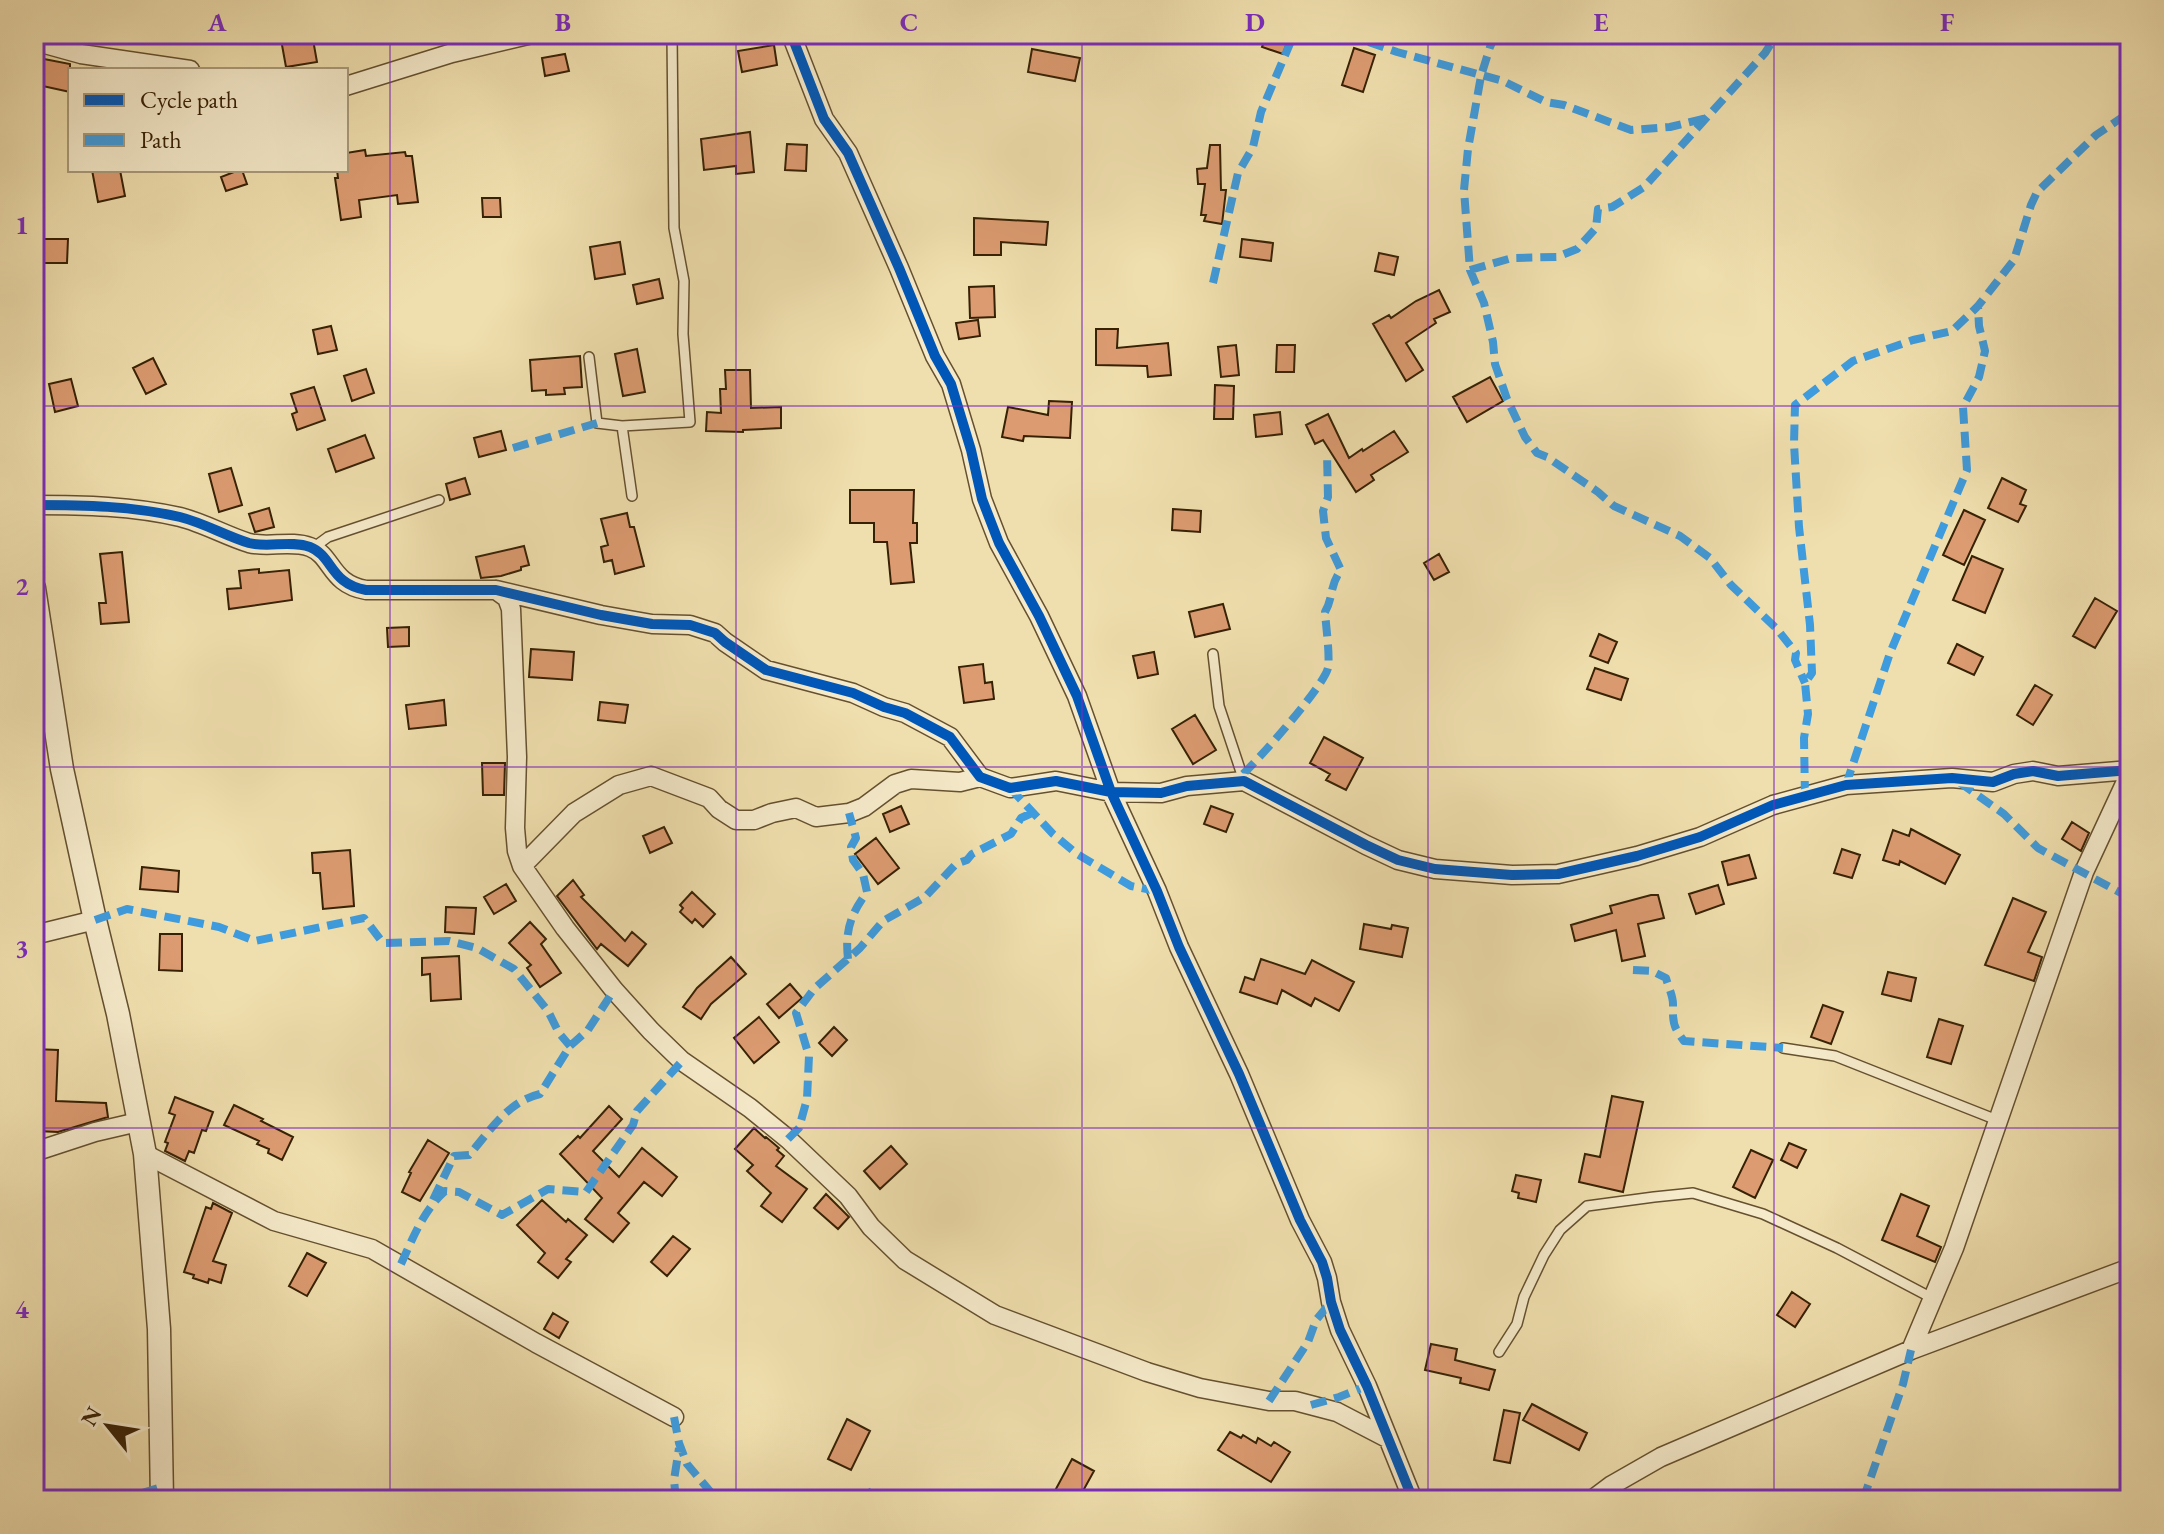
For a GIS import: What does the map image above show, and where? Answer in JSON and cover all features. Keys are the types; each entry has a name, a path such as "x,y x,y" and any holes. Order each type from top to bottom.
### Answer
{"street":[{"path":"348,85 452,53 532,34"},
{"path":"791,34 824,119 848,153 935,356 951,384 982,499 999,543 1039,616 1077,696 1111,792 1239,1074 1300,1220 1322,1262 1340,1330 1367,1386 1413,1500"},
{"path":"34,41 81,54 176,68"},
{"path":"34,505 104,505 140,509 183,518 252,544 302,545 313,548 341,580 352,587 366,590 496,590 601,615 652,624 690,625 715,633 766,670 853,693 905,713 950,737 980,777 1010,788 1056,781 1111,792 1161,793 1187,786 1244,781 1398,860 1435,869 1512,875 1558,874 1637,856 1700,837 1773,805 1846,785 1952,778 1993,782 2033,771 2058,776 2130,772 2084,872 1954,1248 1911,1350"},
{"path":"34,588 62,769 118,1014 145,1154 159,1329 162,1500"},
{"path":"496,590 507,598 511,609 517,757 515,828 522,866 565,928 614,990 682,1061 750,1108 788,1139 848,1196 871,1227 905,1260 995,1315 1147,1372 1200,1388 1269,1401 1295,1401 1337,1412 1387,1438"},
{"path":"522,866 574,813 619,785 651,776 709,798 736,820 754,820 796,808 816,817 849,813 864,807 895,784 911,779 960,782 980,777"},
{"path":"34,935 95,920"},
{"path":"34,1152 138,1122"},
{"path":"145,1154 274,1221 372,1249 536,1343 674,1417"},
{"path":"1592,1500 1661,1457 1911,1350 2130,1268"}],"lane":[{"path":"589,357 597,423 622,426 690,422 683,334 684,281 674,228 672,34"},
{"path":"622,426 632,496"},
{"path":"313,548 328,537 439,500"},
{"path":"1213,654 1219,706 1244,781"},
{"path":"1783,1048 1835,1056 1997,1120"},
{"path":"1499,1352 1517,1324 1524,1297 1560,1230 1587,1206 1654,1197 1693,1193 1763,1214 1837,1248 1932,1298"}],"building":[{"path":"280,34 312,34 317,62 286,67"},
{"path":"1267,34 1290,34 1283,54 1262,47"},
{"path":"774,45 777,65 742,72 738,51"},
{"path":"1354,48 1375,55 1363,92 1342,85"},
{"path":"1032,49 1080,58 1075,81 1028,72"},
{"path":"565,54 569,71 545,76 542,58"},
{"path":"44,59 70,64 68,92 38,85"},
{"path":"750,132 754,172 736,174 736,166 704,170 701,139"},
{"path":"787,144 807,145 806,171 785,170"},
{"path":"1210,145 1220,145 1221,190 1226,190 1222,224 1204,221 1206,215 1201,215 1205,184 1198,184 1197,169 1207,168"},
{"path":"365,150 366,156 405,152 406,156 412,156 418,202 398,204 397,195 359,200 361,217 341,220 335,178 338,178 337,172 348,172 348,153"},
{"path":"92,172 120,172 125,196 98,202"},
{"path":"243,172 247,184 226,191 221,177"},
{"path":"482,198 500,198 501,217 483,217"},
{"path":"974,218 1048,222 1046,245 1001,242 1001,255 974,255"},
{"path":"34,239 68,239 67,263 34,263"},
{"path":"1242,239 1273,243 1271,261 1240,257"},
{"path":"620,242 625,274 595,279 590,247"},
{"path":"1379,253 1398,257 1394,275 1375,271"},
{"path":"659,279 663,298 637,304 633,285"},
{"path":"994,286 995,317 970,318 969,287"},
{"path":"1439,290 1450,312 1434,319 1436,323 1406,343 1423,370 1406,381 1373,324 1389,315 1391,318"},
{"path":"978,320 980,336 959,339 956,323"},
{"path":"331,326 337,350 318,354 313,330"},
{"path":"1096,329 1118,329 1117,348 1168,343 1171,375 1148,377 1147,366 1096,365"},
{"path":"1236,345 1239,375 1221,377 1218,347"},
{"path":"1277,345 1295,345 1294,372 1276,372"},
{"path":"637,349 645,392 623,396 615,354"},
{"path":"580,356 582,387 564,388 565,394 546,395 546,390 532,391 530,360"},
{"path":"153,358 166,384 146,394 133,368"},
{"path":"366,369 374,393 352,401 344,376"},
{"path":"725,370 750,370 751,408 781,407 781,428 743,432 706,431 707,412 721,413 720,389 726,389"},
{"path":"1490,377 1503,401 1467,422 1453,397"},
{"path":"71,379 78,406 55,412 49,384"},
{"path":"1215,385 1234,386 1233,419 1214,419"},
{"path":"314,387 325,420 297,430 292,414 297,412 291,394"},
{"path":"1049,401 1072,402 1070,438 1024,436 1023,441 1002,437 1008,407 1048,415"},
{"path":"1280,412 1282,434 1256,437 1254,415"},
{"path":"1328,414 1349,458 1394,431 1408,452 1371,475 1374,480 1356,492 1323,440 1315,444 1306,425"},
{"path":"501,431 506,450 479,457 474,438"},
{"path":"365,435 374,458 336,472 328,449"},
{"path":"231,468 242,505 219,512 209,474"},
{"path":"465,478 470,494 450,500 446,484"},
{"path":"2002,478 2026,490 2020,504 2026,506 2018,522 1988,508"},
{"path":"850,490 914,490 913,523 917,523 917,543 910,543 914,582 891,584 887,542 874,542 874,523 850,523"},
{"path":"269,508 274,527 255,532 249,514"},
{"path":"1173,509 1201,511 1200,532 1172,530"},
{"path":"1964,510 1985,520 1964,565 1943,555"},
{"path":"627,513 644,566 615,574 612,560 604,562 601,547 608,545 601,519"},
{"path":"524,546 529,565 501,576 481,578 476,557"},
{"path":"122,552 129,622 101,624 99,603 106,603 100,554"},
{"path":"1439,554 1449,572 1434,580 1424,563"},
{"path":"1972,556 2003,569 1985,613 1953,600"},
{"path":"259,569 259,573 289,570 292,600 229,609 227,589 241,588 239,571"},
{"path":"2095,598 2117,611 2095,648 2073,636"},
{"path":"1223,604 1230,629 1195,637 1189,612"},
{"path":"409,627 409,646 388,647 387,628"},
{"path":"1599,634 1617,642 1608,663 1590,656"},
{"path":"1957,644 1983,657 1974,675 1948,663"},
{"path":"531,649 574,652 572,680 529,677"},
{"path":"1154,652 1158,674 1138,678 1133,656"},
{"path":"983,664 985,683 992,682 994,699 964,703 959,667"},
{"path":"1595,668 1628,679 1621,700 1587,689"},
{"path":"2035,685 2052,695 2033,725 2017,715"},
{"path":"444,700 446,725 409,729 406,705"},
{"path":"600,702 628,705 625,723 598,720"},
{"path":"1195,715 1216,750 1193,764 1172,729"},
{"path":"1324,737 1363,758 1346,790 1326,780 1330,774 1310,763"},
{"path":"482,763 505,763 504,795 483,795"},
{"path":"901,806 909,824 890,832 883,814"},
{"path":"1211,806 1233,814 1226,832 1204,824"},
{"path":"2072,822 2089,833 2081,851 2062,839"},
{"path":"664,827 672,843 650,853 643,836"},
{"path":"1911,829 1960,855 1945,884 1900,861 1899,865 1883,860 1893,830 1909,836"},
{"path":"876,838 899,868 878,884 855,854"},
{"path":"1842,849 1860,855 1852,878 1834,873"},
{"path":"350,850 354,906 323,909 320,873 313,873 312,853"},
{"path":"1749,855 1756,878 1728,885 1722,862"},
{"path":"142,867 179,871 178,892 140,889"},
{"path":"573,880 584,895 581,897 625,941 632,932 646,944 628,966 601,944 597,949 557,896"},
{"path":"506,884 516,901 494,914 484,897"},
{"path":"1718,885 1724,904 1696,914 1689,894"},
{"path":"692,892 715,914 703,927 695,919 692,923 680,912 683,908 680,905"},
{"path":"1658,895 1664,918 1638,924 1645,956 1622,961 1616,930 1575,941 1571,925 1612,913 1610,906"},
{"path":"2013,898 2046,912 2028,952 2042,957 2034,981 1985,965"},
{"path":"446,907 476,908 474,934 445,932"},
{"path":"530,922 546,939 541,944 561,973 540,987 527,968 531,965 509,943"},
{"path":"1364,924 1391,929 1392,925 1408,928 1402,957 1360,949"},
{"path":"160,934 182,934 182,971 159,970"},
{"path":"459,956 461,999 431,1001 430,974 422,975 422,958"},
{"path":"731,957 746,974 711,1004 701,1019 683,1007 697,988"},
{"path":"1261,959 1305,974 1312,960 1354,982 1339,1011 1315,998 1311,1006 1282,990 1277,1004 1240,992 1245,977 1254,980"},
{"path":"1888,972 1916,978 1911,1001 1882,994"},
{"path":"790,984 802,998 779,1018 767,1004"},
{"path":"1823,1005 1843,1012 1831,1044 1811,1037"},
{"path":"759,1017 779,1042 754,1063 734,1038"},
{"path":"1939,1019 1963,1026 1951,1064 1927,1057"},
{"path":"834,1027 847,1040 832,1056 819,1043"},
{"path":"34,1049 58,1050 56,1101 106,1103 108,1117 58,1132 37,1131 38,1126 34,1126"},
{"path":"1612,1096 1643,1102 1623,1192 1579,1182 1585,1154 1600,1157"},
{"path":"175,1097 213,1112 206,1131 202,1130 194,1153 189,1151 185,1161 165,1151 168,1143 165,1142 175,1115 169,1113"},
{"path":"234,1105 293,1137 282,1160 257,1144 259,1141 224,1125"},
{"path":"609,1106 622,1119 593,1151 619,1177 642,1148 677,1177 662,1196 644,1182 618,1213 629,1223 613,1242 585,1219 602,1198 560,1154 578,1136 580,1138"},
{"path":"754,1128 779,1148 777,1150 784,1156 776,1166 807,1189 782,1222 761,1206 771,1193 747,1171 753,1165 735,1149"},
{"path":"428,1140 449,1153 420,1201 402,1192 409,1172"},
{"path":"1789,1143 1806,1150 1797,1168 1781,1160"},
{"path":"891,1146 907,1164 880,1189 864,1171"},
{"path":"1751,1150 1773,1160 1755,1198 1733,1187"},
{"path":"1516,1175 1541,1180 1536,1202 1518,1198 1519,1193 1512,1191"},
{"path":"826,1194 849,1217 838,1229 814,1208"},
{"path":"1901,1194 1929,1206 1917,1236 1941,1247 1935,1262 1882,1240"},
{"path":"542,1200 566,1222 568,1219 587,1235 566,1259 571,1262 558,1278 538,1262 545,1253 517,1225"},
{"path":"213,1203 232,1213 213,1261 226,1265 221,1283 209,1279 208,1283 184,1272 206,1207 211,1209"},
{"path":"673,1236 690,1249 667,1276 651,1262"},
{"path":"307,1253 326,1263 307,1296 289,1286"},
{"path":"1792,1292 1810,1304 1795,1327 1777,1315"},
{"path":"553,1313 568,1322 559,1338 544,1329"},
{"path":"1431,1344 1457,1349 1455,1360 1495,1370 1489,1390 1460,1383 1461,1378 1425,1370"},
{"path":"1532,1404 1587,1433 1579,1450 1523,1420"},
{"path":"1504,1410 1520,1413 1510,1463 1494,1460"},
{"path":"847,1419 870,1431 851,1470 828,1459"},
{"path":"1230,1432 1256,1443 1258,1438 1271,1446 1274,1442 1290,1452 1271,1482 1218,1450"},
{"path":"1072,1459 1094,1471 1078,1500 1050,1500"}],"marked path":[{"path":"1213,283 1238,173 1253,147 1261,112 1294,34"},
{"path":"1346,34 1397,52 1503,81 1546,102 1564,105 1631,130 1670,127 1707,118"},
{"path":"1496,34 1481,76 1464,190 1470,270 1484,303 1495,364 1525,437 1537,453 1598,492 1614,506 1680,536 1710,558 1731,585 1777,629 1796,653 1795,660 1805,683"},
{"path":"1470,270 1512,258 1557,257 1577,249 1596,228 1598,209 1612,207 1644,187 1765,53 1777,34"},
{"path":"1805,797 1804,738 1808,714 1805,683 1812,673 1799,527 1795,405 1853,361 1913,340 1952,331 1978,306 2014,260 2037,192 2096,135 2130,112"},
{"path":"1846,785 1890,653 1967,470 1963,407 1979,377 1985,351 1978,306"},
{"path":"513,448 597,423"},
{"path":"1243,774 1304,705 1328,668 1325,612 1341,570 1326,538 1323,511 1328,497 1327,453"},
{"path":"1959,782 2004,814 2038,848 2130,898"},
{"path":"1010,788 1053,834 1077,854 1131,886 1157,891"},
{"path":"848,959 850,924 867,892 863,874 853,860 851,847 856,838 849,813"},
{"path":"788,1139 799,1128 807,1099 809,1056 796,1013 814,989 860,948 883,921 925,897 956,864 1011,834 1021,818 1032,813"},
{"path":"95,920 127,909 219,927 255,941 364,918 383,943 449,941 477,948 514,969 548,1011 570,1046"},
{"path":"1633,970 1652,971 1666,978 1673,1001 1674,1024 1684,1041 1783,1048"},
{"path":"433,1200 454,1156 469,1155 509,1110 540,1094 570,1046 588,1030 614,990"},
{"path":"401,1264 425,1216 445,1191 459,1192 502,1215 548,1189 586,1192 633,1125 637,1111 682,1061"},
{"path":"1269,1401 1308,1342 1316,1320 1331,1302"},
{"path":"1863,1500 1903,1384 1911,1350"},
{"path":"1311,1405 1367,1386"},
{"path":"674,1417 687,1464 714,1496 731,1500"},
{"path":"676,1500 674,1480 679,1448"},
{"path":"119,1500 162,1487"},
{"path":"859,1500 875,1489"}],"cycle path":[{"path":"791,34 824,119 848,153 935,356 951,384 982,499 999,543 1039,616 1077,696 1111,792 1239,1074 1300,1220 1322,1262 1340,1330 1367,1386 1413,1500"},
{"path":"34,505 144,510 189,520 249,543 303,545 318,551 345,582 366,590 496,590 601,615 652,624 690,625 715,633 766,670 853,693 905,713 950,737 980,777 1010,788 1056,781 1111,792 1161,793 1187,786 1244,781 1398,860 1435,869 1512,875 1558,874 1637,856 1700,837 1773,805 1846,785 1952,778 1993,782 2033,771 2058,776 2130,770"}]}
